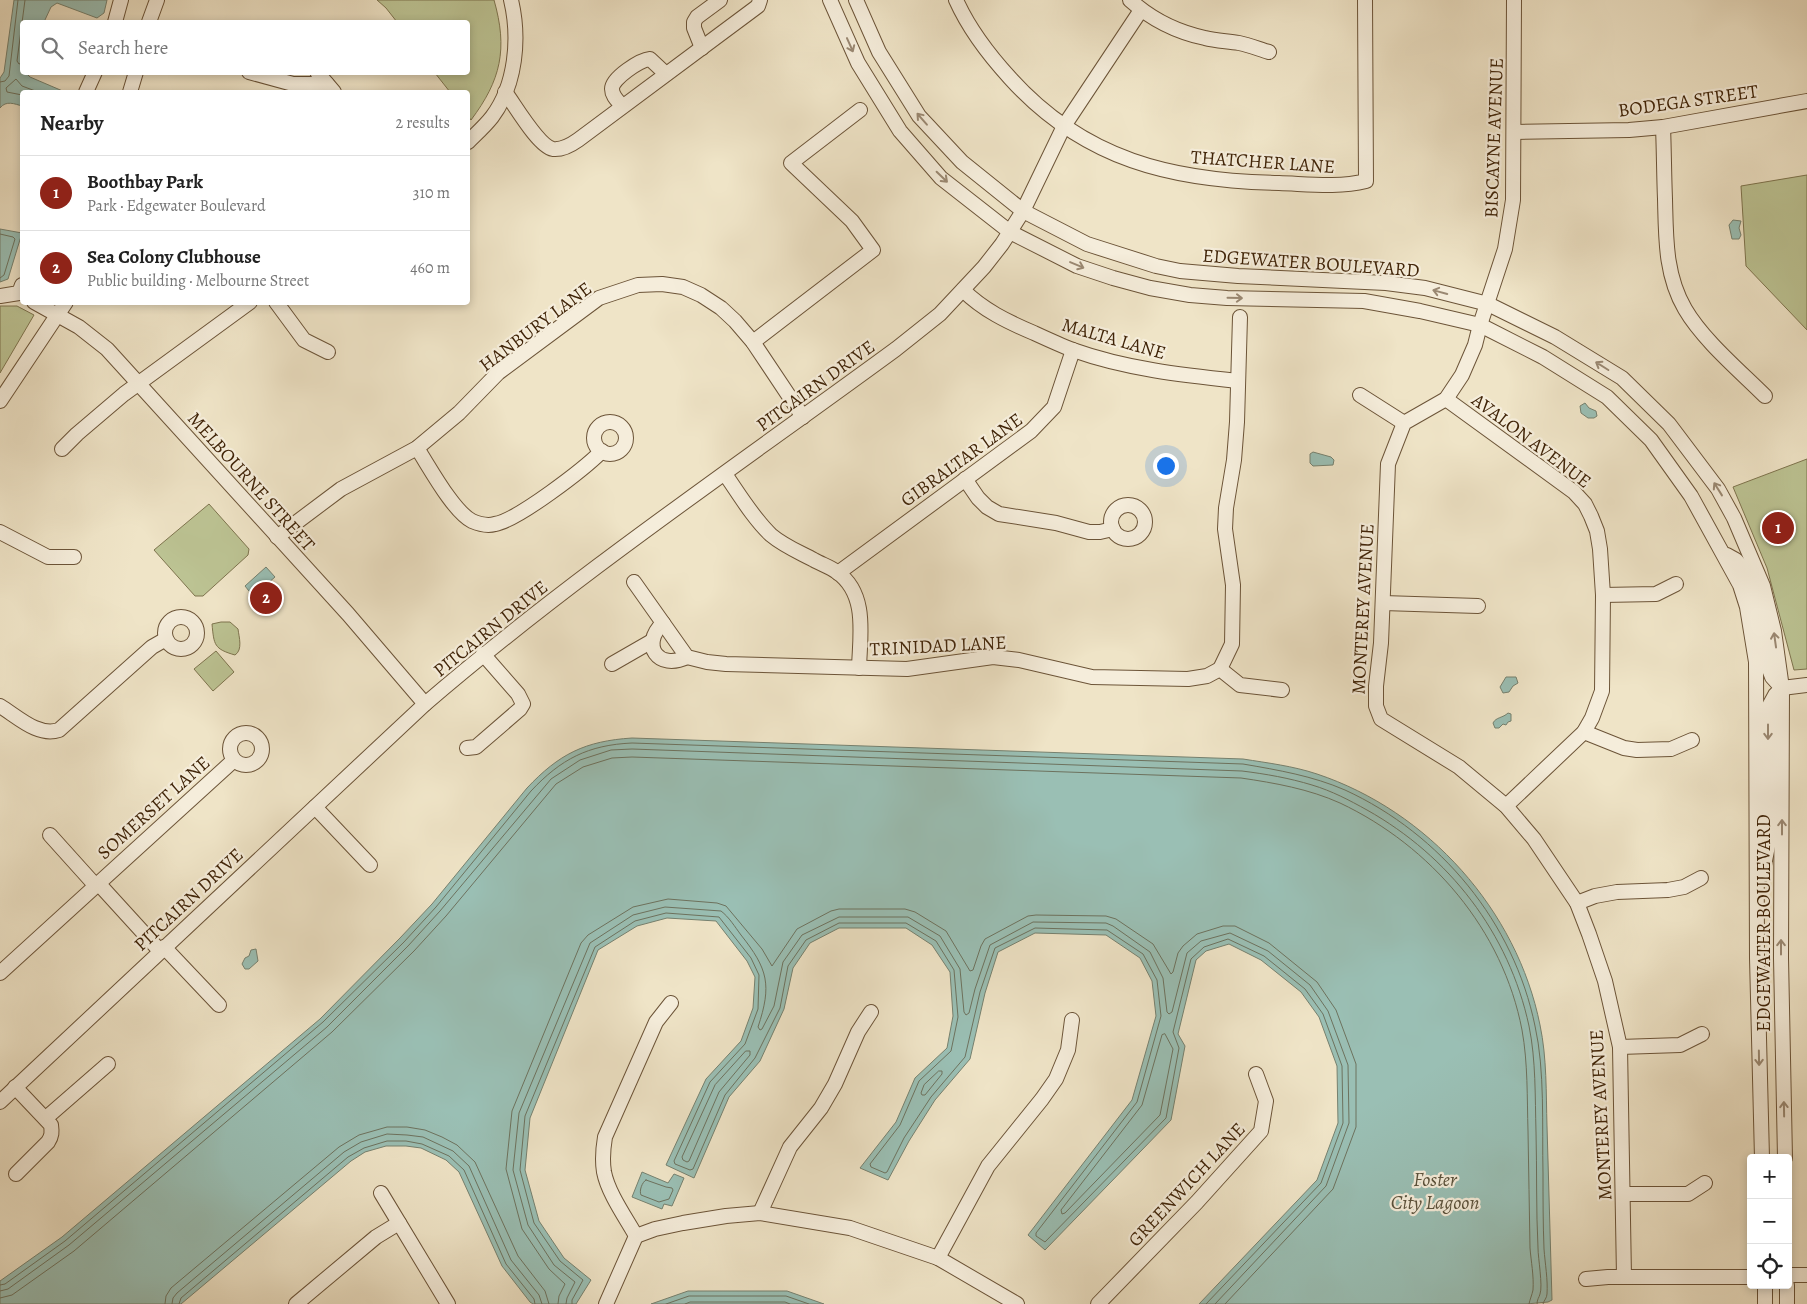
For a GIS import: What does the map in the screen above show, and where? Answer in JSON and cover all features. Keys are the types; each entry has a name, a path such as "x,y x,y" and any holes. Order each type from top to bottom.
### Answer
{"street":[{"path":"116,20 121,0"},
{"path":"150,20 157,0"},
{"path":"470,140 493,116 505,92 515,55 512,0"},
{"path":"702,48 694,28 694,22 697,17 720,0"},
{"path":"505,92 546,146 564,148 758,6 760,0"},
{"name":"EDGEWATER BOULEVARD","path":"830,0 858,63 900,131 941,178 1010,232 1077,266 1150,288 1190,295 1227,298 1364,302 1420,311 1480,325 1543,357 1607,397 1651,440 1691,496 1740,585 1747,607 1756,662 1757,902 1762,1154"},
{"name":"EDGEWATER BOULEVARD","path":"856,0 878,52 919,116 962,162 1023,211 1087,244 1156,266 1180,271 1238,276 1386,283 1425,288 1488,304 1554,337 1622,378 1669,424 1705,470 1734,518 1763,586 1774,632 1782,688 1781,958 1785,1154"},
{"name":"THATCHER LANE","path":"956,0 971,28 991,58 1022,91 1064,126 1092,143 1123,158 1158,170 1209,180 1350,185 1366,181 1365,0"},
{"path":"1130,0 1141,10 1183,32 1206,38 1240,43 1269,52"},
{"name":"BISCAYNE AVENUE","path":"1488,304 1506,249 1513,200 1515,132 1514,0"},
{"name":"PITCAIRN DRIVE","path":"0,1102 425,704 483,654 610,556 896,349 940,314 984,267 1010,232 1023,211 1064,126 1141,10"},
{"path":"622,106 612,92 613,84 641,61 650,59 666,74"},
{"path":"87,90 93,75"},
{"path":"131,90 135,75"},
{"path":"260,75 293,84 330,88"},
{"path":"319,75 330,88"},
{"name":"BODEGA STREET","path":"1515,132 1604,131 1663,126 1807,101"},
{"path":"753,342 873,250 852,221 791,163 860,110"},
{"path":"1663,126 1666,246 1672,278 1677,292 1686,310 1712,344 1765,396"},
{"name":"HANBURY LANE","path":"277,537 341,489 417,448 459,413 498,373 600,298 638,285 662,284 683,287 701,295 721,308 753,342 803,417"},
{"name":"MALTA LANE","path":"962,290 975,302 994,314 1073,350 1136,367 1238,381"},
{"path":"0,296 20,291"},
{"path":"1360,395 1404,423 1446,399 1462,375 1475,345 1488,304"},
{"name":"MELBOURNE STREET","path":"40,305 79,327 107,349 348,614 425,704"},
{"path":"0,401 64,305"},
{"path":"62,449 124,394 246,305"},
{"path":"278,305 304,340 328,352"},
{"path":"1240,317 1234,460 1227,500 1225,529 1233,585 1232,644 1220,669 1240,685 1282,690"},
{"name":"GIBRALTAR LANE","path":"838,573 1031,431 1043,420 1054,407 1073,350"},
{"name":"AVALON AVENUE","path":"1446,399 1563,482 1584,504 1597,531 1600,549 1603,595 1602,690 1592,718 1584,732 1506,806"},
{"name":"MONTEREY AVENUE","path":"1404,423 1388,464 1383,603 1376,706 1381,719 1459,767 1506,806 1534,839 1577,903 1605,981 1620,1047 1624,1277"},
{"path":"417,448 460,512 473,522 494,525 514,517 531,506 602,451"},
{"path":"724,474 758,520 771,534 786,546 838,573 855,593 859,602 860,615 859,668"},
{"path":"965,479 978,498 987,507 999,514 1056,523 1089,532 1112,529"},
{"path":"0,532 48,557 74,557"},
{"name":"EDGEWATER BOULEVARD","path":"1724,554 1736,560 1743,568 1759,614 1766,664 1772,677 1782,688"},
{"path":"634,582 687,656 677,661 665,661 656,653 652,641 656,630 663,623"},
{"path":"1603,595 1656,594 1676,584"},
{"path":"1383,603 1478,606"},
{"path":"0,706 42,731 51,732 59,730 152,647 166,639"},
{"path":"612,664 652,641"},
{"path":"467,748 476,746 520,709 523,704 518,694 483,654"},
{"name":"TRINIDAD LANE","path":"687,656 707,662 726,664 907,669 993,657 1019,660 1092,677 1188,679 1207,676 1220,669"},
{"path":"1782,688 1807,685"},
{"name":"EDGEWATER BOULEVARD","path":"1757,902 1769,841 1769,706 1775,695 1782,688"},
{"path":"1584,732 1624,748 1637,750 1671,749 1692,740"},
{"name":"SOMERSET LANE","path":"0,974 234,760"},
{"path":"315,807 370,866"},
{"path":"50,835 97,884"},
{"path":"1577,903 1595,896 1617,892 1668,890 1684,887 1701,878"},
{"name":"SOMERSET LANE","path":"97,884 219,1005"},
{"path":"636,1236 604,1174 602,1157 605,1137 656,1022 671,1003"},
{"path":"760,1213 790,1147 821,1108 835,1084 858,1032 871,1012"},
{"path":"938,1258 988,1166 1056,1079 1068,1050 1072,1020"},
{"path":"1620,1047 1680,1045 1702,1034"},
{"path":"46,1118 108,1064"},
{"name":"GREENWICH LANE","path":"1098,1304 1197,1202 1260,1131 1266,1101 1256,1074"},
{"path":"15,1087 52,1125 52,1136 48,1142 16,1174"},
{"path":"1623,1194 1688,1194 1705,1183"},
{"path":"381,1193 448,1304"},
{"path":"606,1304 636,1236 655,1229 682,1223 760,1213 850,1228 938,1258 1016,1304"},
{"path":"296,1304 376,1237 399,1223"},
{"path":"1792,1275 1807,1275"},
{"path":"1586,1279 1624,1277 1747,1277"},
{"path":"1765,1289 1765,1304"},
{"path":"1787,1289 1787,1304"}],"green space":[{"path":"377,0 494,0 501,34 499,63 489,91 471,120 470,90 448,90 437,75 470,75 470,20 395,20"},
{"path":"1807,175 1807,330 1746,266 1741,186"},
{"path":"0,306 17,306 34,315 0,373"},
{"path":"1807,459 1807,669 1794,670 1767,568 1733,487"},
{"path":"209,504 249,549 248,555 203,596 195,596 154,550"},
{"path":"230,622 238,629 240,647 235,655 223,651 216,645 212,624"},
{"path":"216,651 234,672 213,691 194,669"}],"water":[{"path":"14,0 107,0 104,13 97,18 57,3 51,7 45,20 20,20 20,75 28,75 60,90 20,90 20,106 8,103 0,108 0,78 4,72"},
{"path":"1733,220 1741,221 1739,228 1741,235 1739,239 1732,239 1729,225"},
{"path":"0,229 20,233 20,240 8,279 0,282"},
{"path":"1585,403 1589,408 1596,411 1597,416 1588,418 1581,413 1580,406"},
{"path":"1313,452 1331,457 1334,460 1333,465 1313,466 1310,463 1310,454"},
{"path":"266,567 275,577 253,596 245,586"},
{"path":"1506,677 1516,677 1518,683 1509,692 1503,693 1500,687"},
{"path":"1508,713 1511,714 1511,721 1506,725 1503,724 1499,728 1495,728 1494,721"},
{"name":"Foster City Lagoon","path":"632,738 1243,759 1317,774 1358,791 1395,813 1430,839 1462,870 1489,905 1511,942 1528,983 1540,1025 1545,1063 1552,1300 1526,1304 1199,1304 1317,1180 1338,1123 1337,1066 1319,1017 1301,992 1261,960 1229,944 1206,951 1196,960 1178,1034 1185,1046 1171,1120 1045,1250 1028,1235 1132,1100 1156,1016 1152,981 1140,958 1106,935 1035,933 998,952 985,993 970,1059 935,1100 909,1141 888,1180 860,1168 896,1122 915,1078 947,1048 953,1016 950,972 932,945 906,928 839,928 810,943 793,968 784,1009 760,1061 729,1097 694,1178 666,1165 706,1079 741,1041 753,1008 755,977 747,961 716,921 667,918 637,926 598,950 530,1118 525,1170 539,1221 564,1258 591,1280 576,1304 533,1304 530,1302 502,1266 459,1172 446,1160 421,1148 386,1146 365,1152 351,1161 181,1304 0,1304 0,1281 62,1237 320,1019 432,904 527,788 550,766 574,751 587,746 600,742"},
{"path":"256,949 258,961 249,969 245,969 242,964 245,958 249,956 251,950"},
{"path":"642,1172 668,1183 674,1174 684,1178 672,1206 664,1204 662,1209 632,1197"},
{"path":"688,1291 787,1291 824,1304 651,1304"}],"place":[{"name":"Boothbay Park","path":"1778,528"},
{"name":"Sea Colony Clubhouse","path":"266,598"}]}
